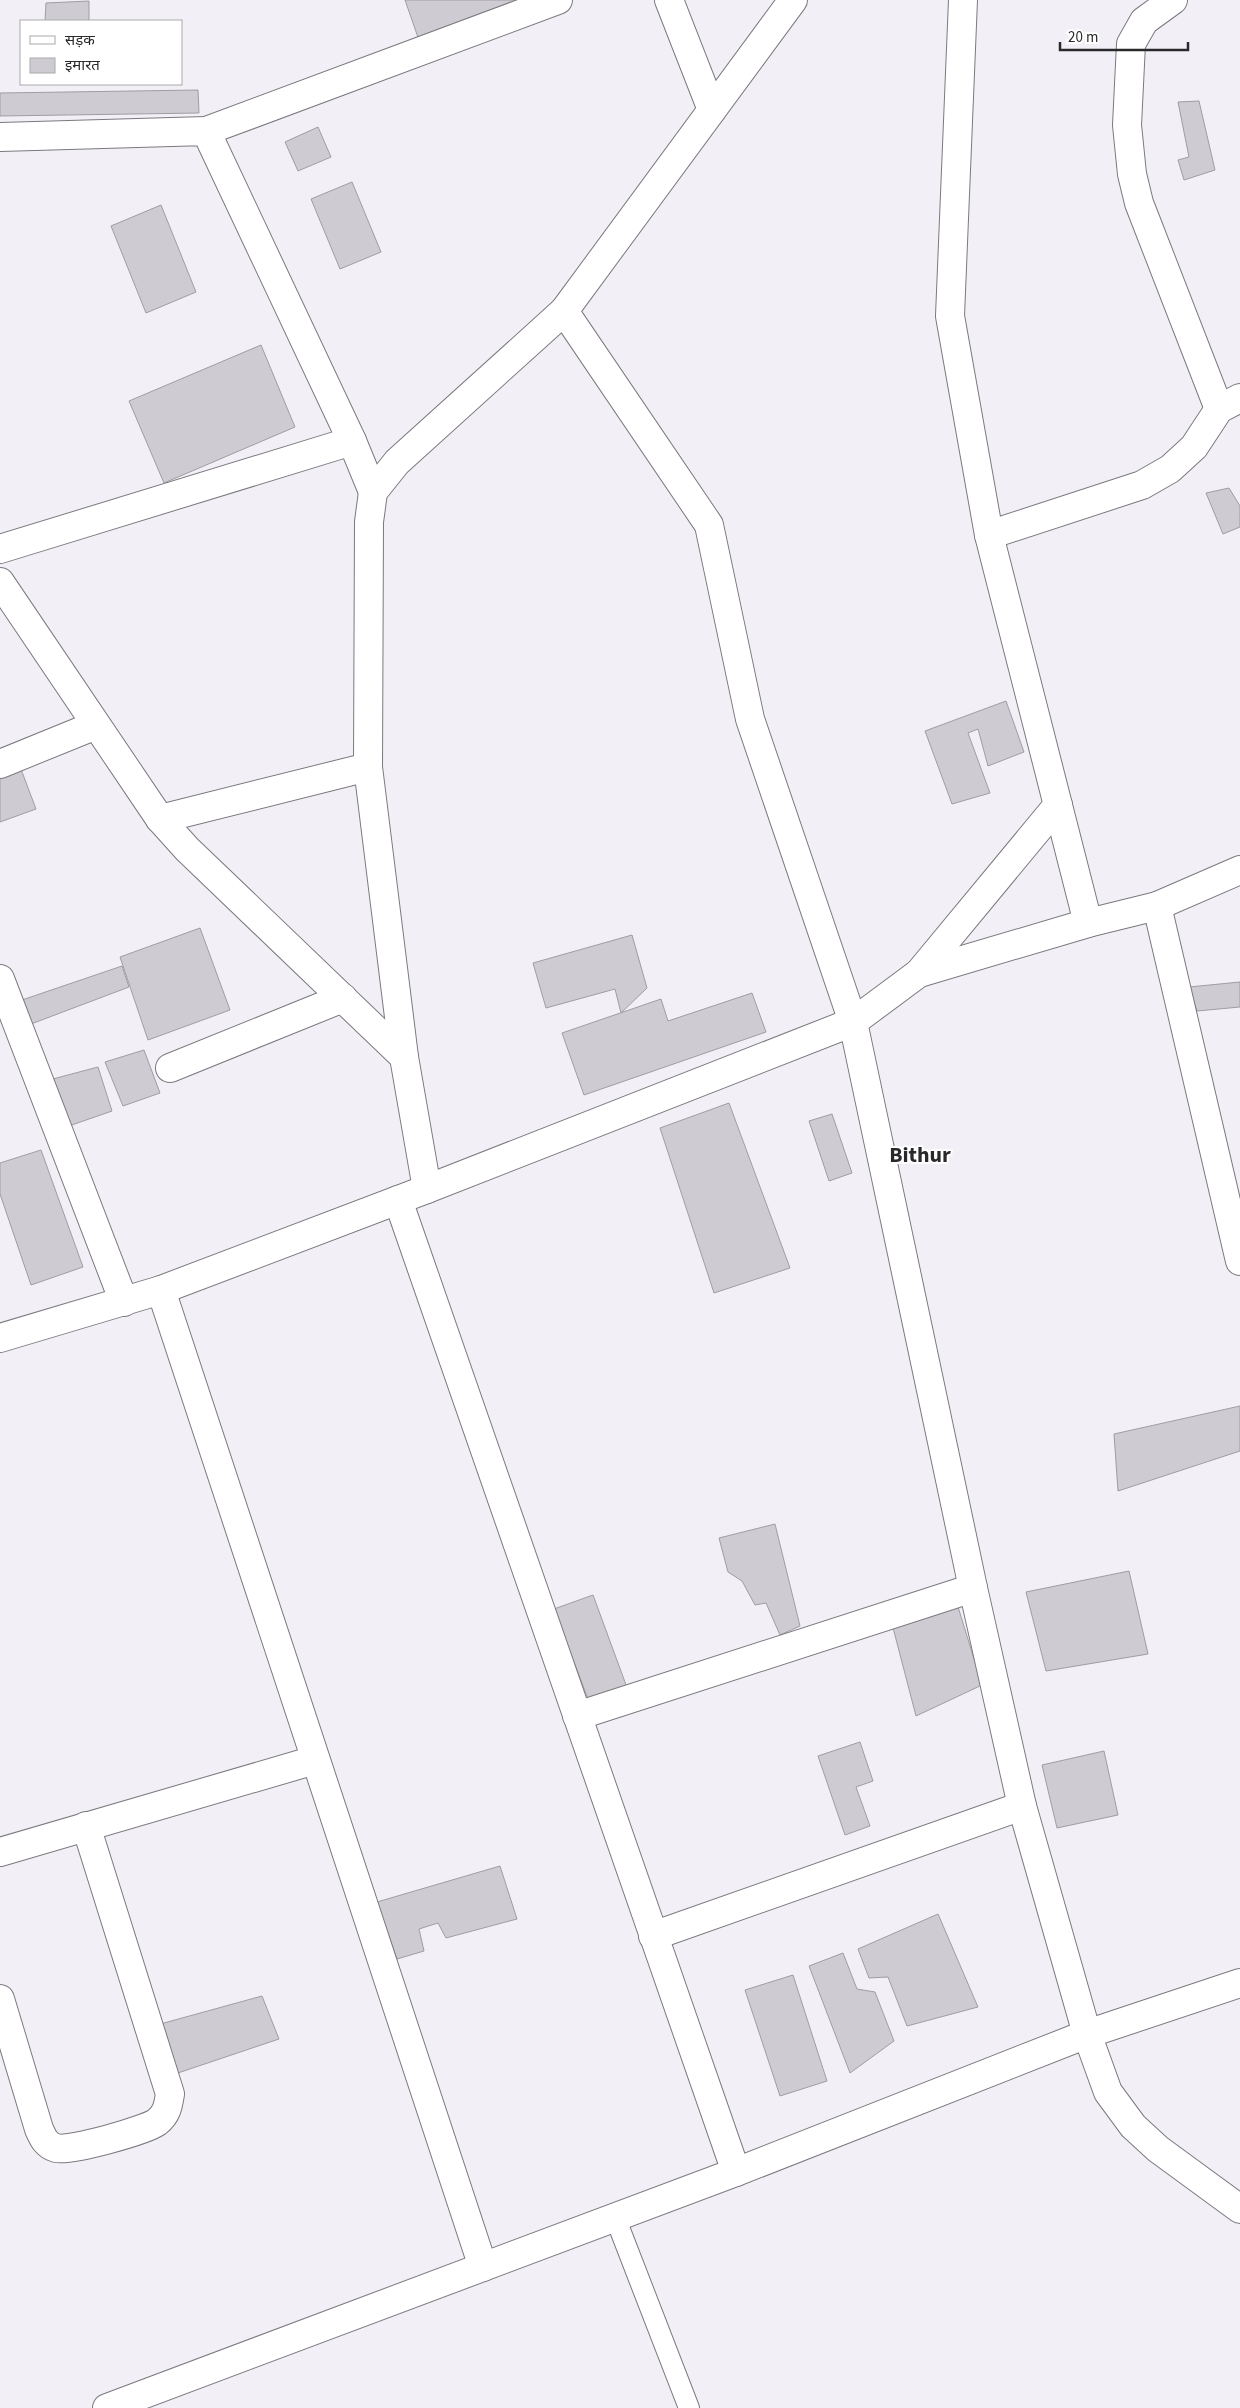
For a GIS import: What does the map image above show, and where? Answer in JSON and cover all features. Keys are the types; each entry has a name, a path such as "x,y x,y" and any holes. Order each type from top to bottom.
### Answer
{"street":[{"path":"0,137 206,132 558,0"},
{"path":"669,0 712,110"},
{"path":"372,492 397,462 564,311 793,0"},
{"path":"963,0 950,316 989,535 1088,923"},
{"path":"989,535 1142,485 1170,469 1194,447 1230,404 1139,203 1132,174 1127,125 1131,44 1144,21 1173,0"},
{"path":"206,132 352,441 372,492 369,522 368,767 404,1057 427,1189"},
{"path":"564,311 709,525 750,719 853,1022 972,1588 1022,1806 1087,2034 1108,2092 1132,2126 1158,2149 1234,2200"},
{"path":"0,549 352,441"},
{"path":"0,582 160,819 187,849 404,1057"},
{"path":"0,764 96,725"},
{"path":"160,819 368,767"},
{"path":"0,1338 161,1290 427,1189 853,1022 919,973 1058,805"},
{"path":"919,973 1088,923 1157,906 1240,870"},
{"path":"1157,906 1240,1261"},
{"path":"0,979 124,1302"},
{"path":"170,1068 342,998"},
{"path":"398,1200 736,2172"},
{"path":"161,1290 483,2267"},
{"path":"577,1716 972,1588"},
{"path":"0,1852 315,1760"},
{"path":"653,1936 1022,1806"},
{"path":"0,1999 38,2129 45,2143 57,2148 70,2148 143,2130 158,2121 168,2110 170,2094 86,1826"},
{"path":"107,2408 736,2172 1087,2034 1240,1984"}],"lane":[{"path":"615,2217 689,2408"}],"building":[{"path":"405,0 550,0 421,46"},
{"path":"89,1 89,20 45,20 46,3"},
{"path":"198,90 199,113 0,116 0,93"},
{"path":"1199,101 1215,170 1184,180 1178,160 1189,157 1178,102"},
{"path":"318,127 331,157 298,171 285,142"},
{"path":"352,182 381,252 340,269 311,199"},
{"path":"161,205 196,292 146,313 111,226"},
{"path":"261,345 295,427 164,483 129,401"},
{"path":"1229,488 1240,506 1240,527 1223,534 1206,493"},
{"path":"1006,701 1024,752 988,766 978,729 968,733 990,793 952,804 925,731"},
{"path":"19,764 36,809 0,822 0,772"},
{"path":"200,928 230,1010 148,1040 120,957"},
{"path":"632,935 647,988 621,1013 615,989 546,1008 533,963"},
{"path":"122,966 129,987 31,1024 22,1000"},
{"path":"1240,982 1240,1007 1197,1011 1189,987"},
{"path":"752,993 766,1032 584,1095 562,1033 661,999 668,1021"},
{"path":"144,1050 160,1093 123,1106 105,1062"},
{"path":"98,1067 112,1111 66,1127 49,1080"},
{"path":"729,1103 790,1268 714,1293 660,1128"},
{"path":"832,1114 852,1173 829,1181 809,1121"},
{"path":"41,1150 83,1267 31,1285 0,1194 0,1163"},
{"path":"1240,1406 1240,1451 1118,1491 1114,1434"},
{"path":"775,1524 800,1626 780,1635 766,1603 755,1605 742,1581 728,1572 719,1538"},
{"path":"1129,1571 1148,1654 1046,1671 1026,1592"},
{"path":"593,1595 629,1693 591,1707 554,1609"},
{"path":"955,1597 982,1685 916,1716 891,1620"},
{"path":"860,1742 873,1781 856,1787 870,1826 845,1835 818,1756"},
{"path":"1104,1751 1118,1815 1057,1828 1042,1765"},
{"path":"500,1866 517,1919 446,1938 438,1923 419,1929 424,1951 397,1959 377,1902"},
{"path":"938,1914 978,2007 907,2026 888,1977 869,1978 858,1949"},
{"path":"843,1953 857,1989 875,1992 894,2041 850,2073 809,1966"},
{"path":"793,1975 827,2081 780,2096 745,1990"},
{"path":"262,1996 279,2039 166,2077 153,2026"}],"district":[{"name":"Bithur","path":"920,1154"}]}
